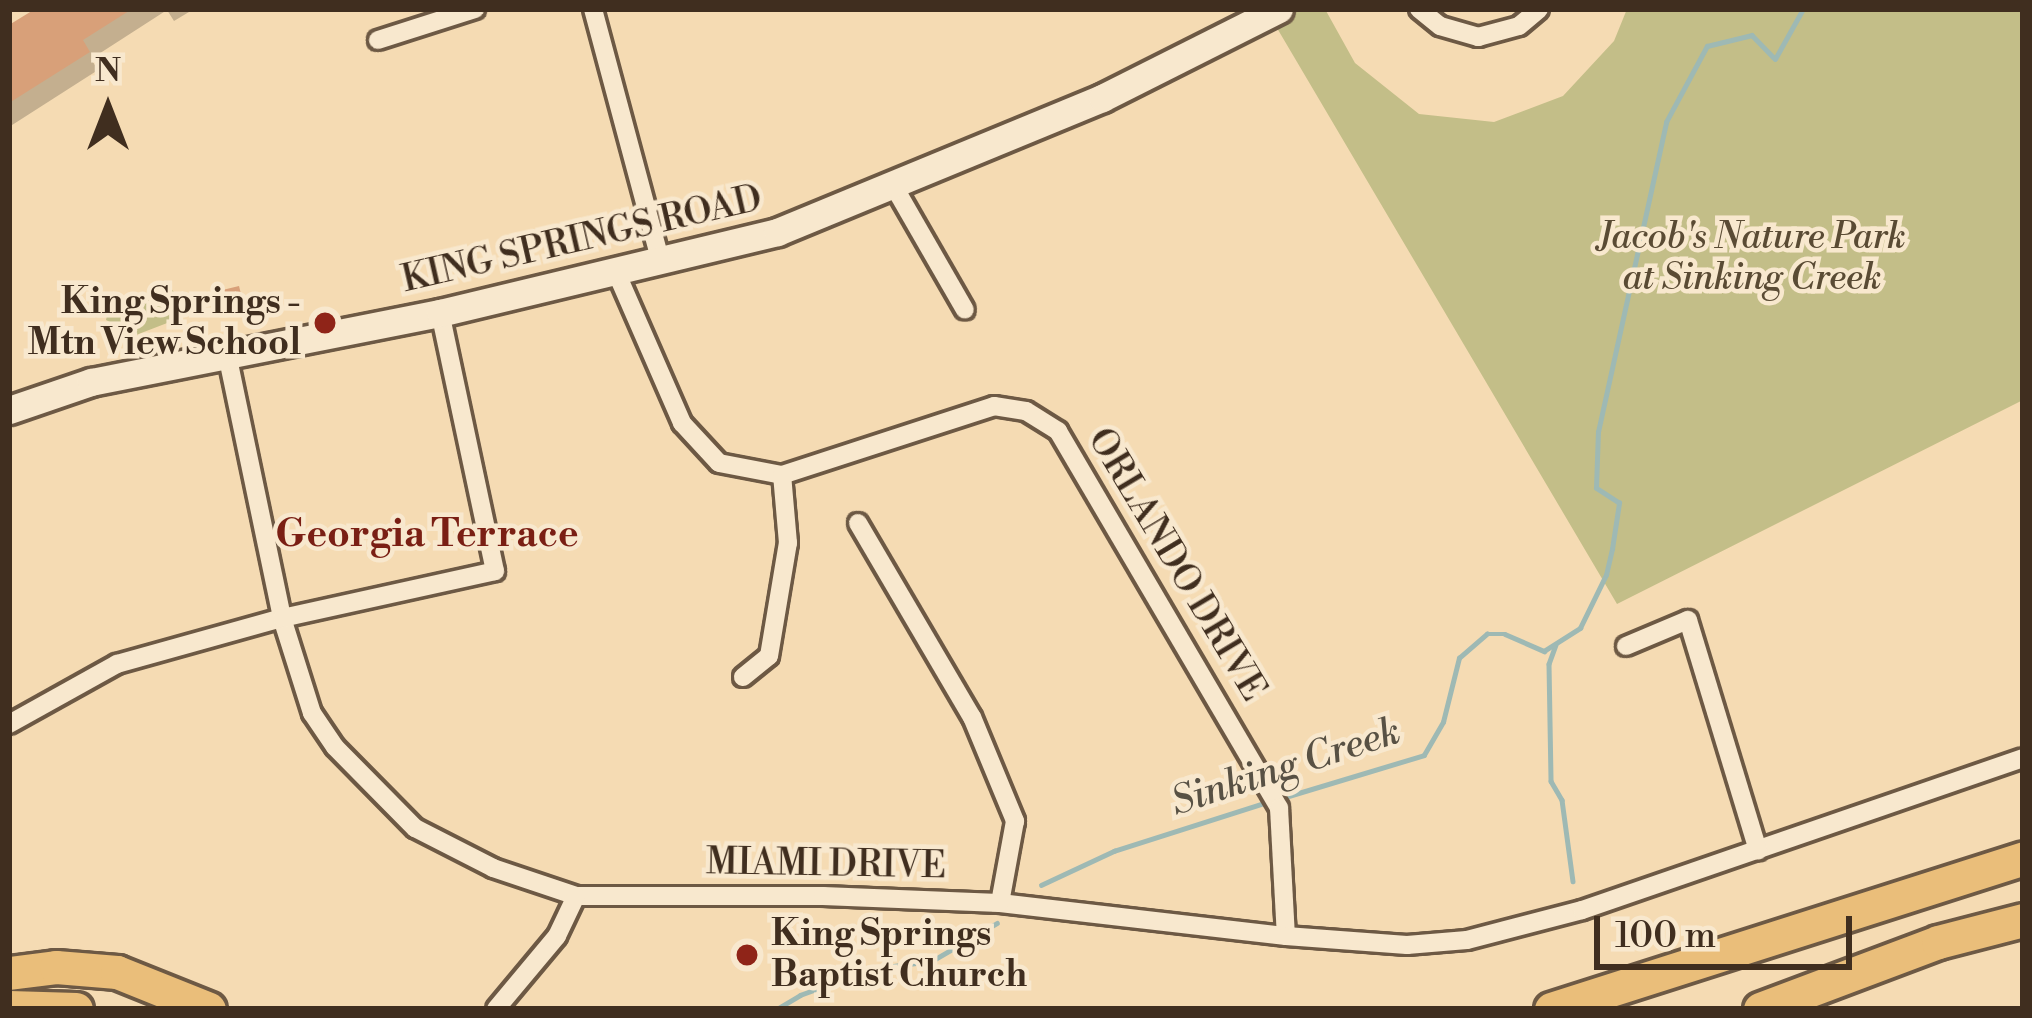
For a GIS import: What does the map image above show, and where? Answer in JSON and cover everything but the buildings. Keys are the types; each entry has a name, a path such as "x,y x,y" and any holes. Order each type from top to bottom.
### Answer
{"highway":[{"path":"1551,1009 2023,858"},
{"path":"1760,1009 1938,942 2023,920"},
{"path":"9,973 56,967 117,972 209,1009"},
{"path":"9,1007 76,1009"}],"street":[{"path":"378,40 475,9"},
{"path":"593,9 662,263"},
{"name":"KING SPRINGS ROAD","path":"9,410 49,393 617,274 777,232 1102,98 1279,9"},
{"path":"1419,9 1440,26 1478,37 1519,26 1539,9"},
{"path":"892,183 965,310"},
{"name":"ORLANDO DRIVE","path":"617,274 682,423 719,463 782,475 994,406 1026,411 1058,431 1279,808 1286,935"},
{"path":"9,724 117,664 282,618 495,571 440,313"},
{"name":"MIAMI DRIVE","path":"227,354 282,618 312,713 334,747 387,803 451,850 576,896 823,896 1000,903 1407,945 1467,940 1524,928 2023,758"},
{"path":"743,676 769,656 788,543 782,475"},
{"path":"858,523 972,717 1015,821 1000,903"},
{"path":"1626,646 1688,620 1758,851"},
{"path":"496,1009 557,935 576,896"}],"green space":[{"name":"Jacob's Nature Park at Sinking Creek","path":"1299,9 1325,9 1355,63 1419,114 1494,122 1563,96 1614,41 1627,9 2023,9 2023,400 1617,604 1274,23"},
{"path":"169,286 182,302 175,320 136,335 106,320 108,312 140,293 151,295"}],"waterway":[{"name":"Sinking Creek","path":"1282,798 1424,755 1443,722 1459,658 1487,634 1505,634 1544,651 1580,628 1606,575 1612,549 1619,503 1596,488 1598,432 1666,122 1707,46 1752,35 1775,59 1803,9"},
{"path":"1556,645 1549,664 1551,781 1562,800 1573,881"},
{"name":"Sinking Creek","path":"1041,885 1114,851 1271,801"},
{"name":"Sinking Creek","path":"777,1009 800,995 871,969 932,961 997,923"}],"place":[{"name":"King Springs - Mtn View School","path":"325,323"},
{"name":"King Springs Baptist Church","path":"747,955"}],"district":[{"name":"Georgia Terrace","path":"427,535"}]}
